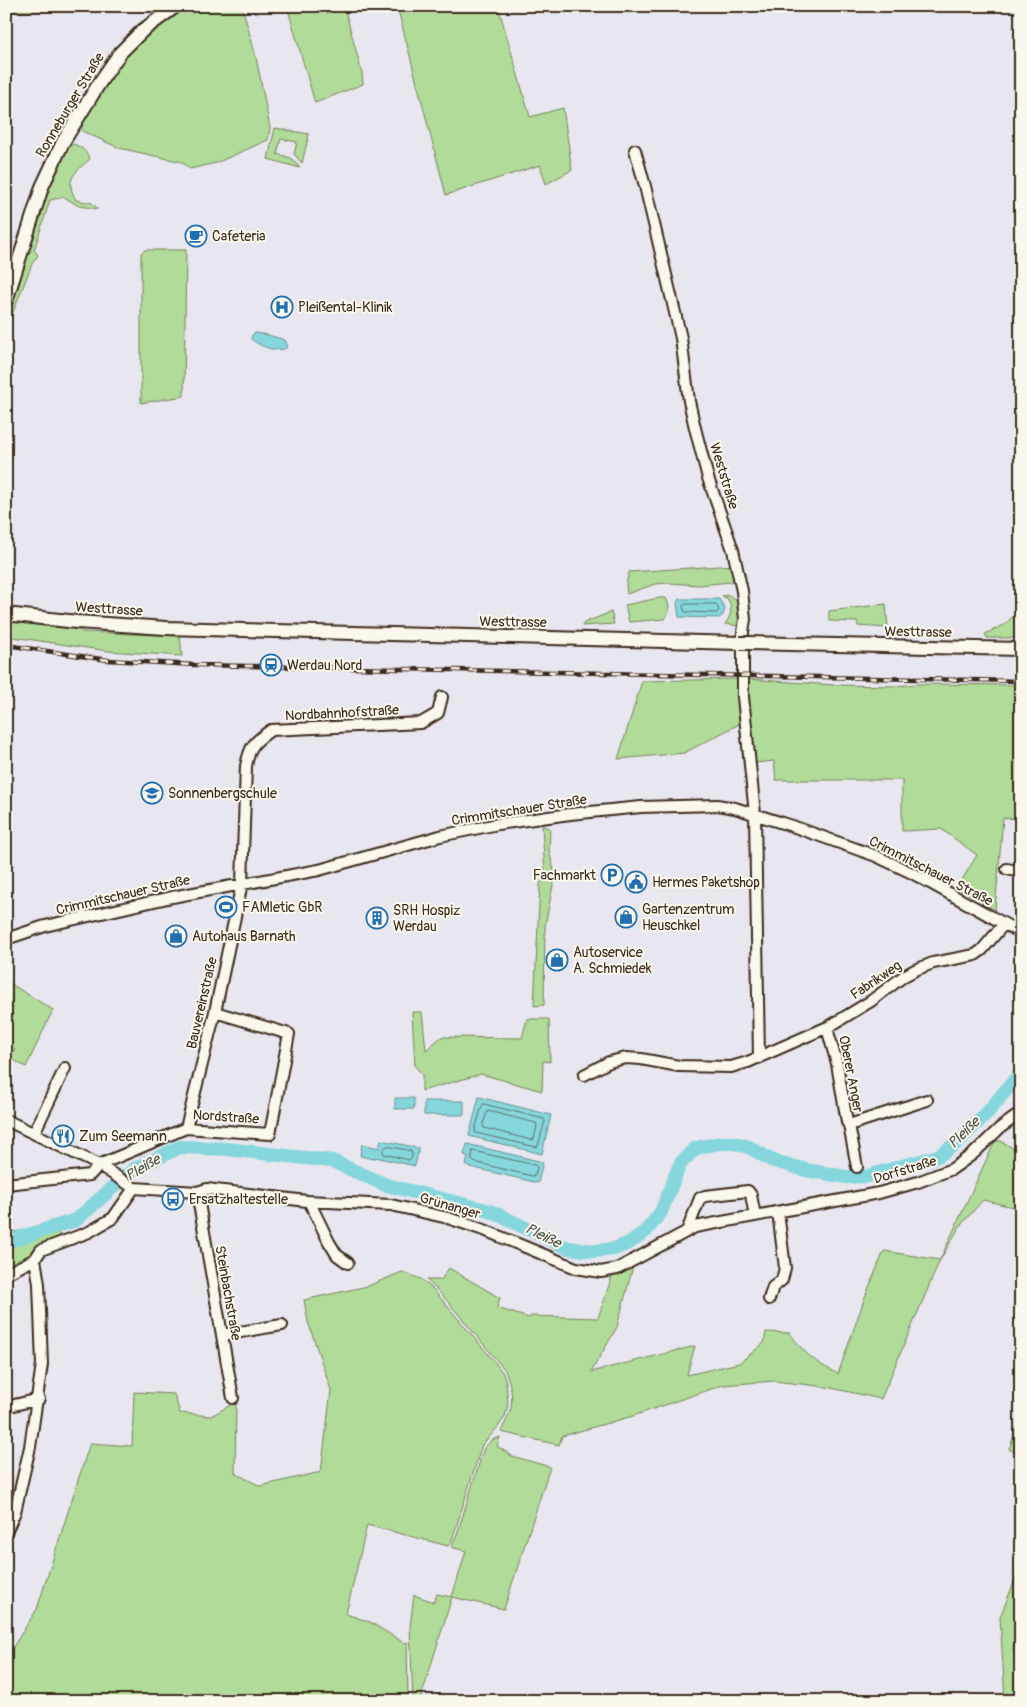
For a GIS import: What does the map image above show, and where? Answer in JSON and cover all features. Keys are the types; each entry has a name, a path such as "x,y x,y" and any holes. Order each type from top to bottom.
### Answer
{"main road":[{"name":"Ronneburger Straße","path":"6,301 48,171 63,142 120,53 142,31 176,6"},
{"name":"Westtrasse","path":"6,614 77,622 166,628 1021,650"}],"street":[{"name":"Weststraße","path":"634,150 645,186 681,338 689,401 697,435 708,478 735,558 742,591 745,619 743,632 744,697 755,814"},
{"name":"Nordbahnhofstraße","path":"242,883 246,766 249,751 254,741 272,730 420,723 438,713 442,698"},
{"name":"Crimmitschauer Straße","path":"6,939 45,926 172,897 319,870 440,836 488,826 570,814 641,807 717,805 755,814 876,856 914,874 1021,933"},
{"path":"755,814 759,1058"},
{"path":"1007,869 1021,872"},
{"name":"Bauvereinstraße","path":"186,1128 215,1012 242,883"},
{"name":"Fabrikweg","path":"584,1075 609,1062 626,1058 679,1066 731,1067 759,1058 827,1028 871,1001 915,970 933,963 975,954 982,950 1004,924"},
{"name":"Nordstraße","path":"6,1184 90,1175 98,1165 186,1128 270,1134 289,1034 215,1012"},
{"name":"Oberer Anger","path":"827,1028 837,1064 857,1167"},
{"path":"34,1133 65,1068"},
{"name":"Oberer Anger","path":"849,1125 927,1100"},
{"name":"Dorfstraße","path":"576,1268 601,1272 614,1270 687,1231 706,1224 879,1193 918,1182 952,1169 973,1154 1000,1128 1021,1112"},
{"name":"Grünanger","path":"6,1120 98,1165 131,1186 197,1192 207,1189 309,1201 391,1205 448,1218 484,1230 576,1268"},
{"path":"6,1274 35,1259 41,1250 89,1232 113,1218 131,1186"},
{"path":"687,1231 698,1202 705,1196 748,1191 751,1195 755,1216"},
{"name":"Steinbachstraße","path":"197,1192 233,1398"},
{"path":"309,1201 337,1255 348,1263"},
{"path":"769,1299 773,1288 782,1280 785,1268 778,1212"},
{"path":"6,1532 17,1502 39,1399 42,1364 39,1284 35,1259"},
{"path":"222,1335 282,1325"},
{"path":"6,1407 39,1399"}],"green space":[{"path":"13,6 42,6 42,11 13,12"},
{"path":"184,6 242,6 256,57 270,128 268,140 216,163 190,169 182,162 119,148 82,131 82,119 108,78 136,42"},
{"path":"287,6 344,6 362,73 363,84 315,103"},
{"path":"397,6 498,6 530,117 563,108 572,170 546,184 540,165 446,195"},
{"path":"275,128 309,134 302,163 294,154 297,142 281,139 277,154 291,158 300,168 268,159"},
{"path":"73,144 79,146 90,159 73,176 71,187 73,193 76,200 92,203 98,209 79,206 64,197 50,200 34,250 38,255 32,264 6,330 6,317 17,289 48,186 67,148"},
{"path":"145,250 186,250 184,396 141,403 141,253"},
{"path":"735,565 736,576 731,582 699,585 655,584 627,594 626,585 629,572"},
{"path":"729,595 739,603 741,626 725,624 731,610 728,599 722,596"},
{"path":"666,598 668,604 669,611 665,619 629,622 625,605"},
{"path":"886,604 888,628 858,626 857,622 829,621 829,611"},
{"path":"1021,609 1021,638 987,638 985,634 1004,625"},
{"path":"611,612 614,624 582,626 584,623"},
{"path":"6,621 80,630 82,632 180,636 182,656 108,651 6,636"},
{"path":"738,679 741,723 684,753 618,759 642,681"},
{"path":"747,679 834,685 1021,685 1021,819 1003,818 995,910 957,888 977,855 941,829 902,831 902,780 776,780 774,761 755,763"},
{"path":"542,826 550,828 549,850 555,875 545,926 544,1005 534,1006 540,884 545,874"},
{"path":"6,981 53,1010 26,1067 10,1058 15,1049 6,1045"},
{"path":"412,1012 422,1012 426,1050 441,1037 522,1038 527,1019 549,1019 550,1062 543,1061 542,1091 481,1074 422,1091 422,1075 415,1066"},
{"path":"995,1141 1001,1141 1021,1153 1021,1209 983,1200 960,1226 940,1260"},
{"path":"57,1226 61,1242 6,1274 6,1232 53,1229"},
{"path":"884,1251 940,1260 881,1399 827,1387 774,1381 723,1385 633,1416 562,1436 559,1445 501,1432 510,1411 512,1399 505,1370 443,1296 427,1280 441,1280 449,1268 500,1298 497,1308 529,1318 531,1316 598,1318 614,1270 635,1259 617,1327 591,1372 695,1346 687,1375 739,1363 764,1343 766,1332 790,1333 811,1357 838,1374 865,1297"},
{"path":"402,1272 421,1279 432,1288 494,1361 503,1373 506,1382 508,1404 505,1417 482,1445 452,1540 448,1546 367,1525 346,1614 370,1622 404,1643 407,1642 408,1701 6,1701 6,1658 37,1609 90,1443 132,1446 134,1392 174,1394 180,1413 211,1416 236,1402 235,1473 260,1486 321,1472 331,1390 308,1322 304,1300 368,1286"},
{"path":"1021,1417 1021,1456 1009,1449"},
{"path":"500,1437 497,1446 512,1456 550,1467 504,1609 452,1597 466,1551 451,1547 457,1534 484,1448 492,1440"},
{"path":"1021,1565 1021,1701 1005,1701 1000,1617"},
{"path":"437,1594 452,1597 420,1701 413,1701 410,1627 414,1595 434,1602"}],"water":[{"path":"255,333 285,340 286,348 278,350 259,344 251,339"},
{"path":"679,599 719,599 725,609 723,615 719,618 679,617 677,603"},
{"path":"479,1097 551,1115 542,1154 469,1136"},
{"path":"395,1098 414,1098 414,1109 395,1109"},
{"path":"424,1101 464,1101 464,1115 424,1115"},
{"path":"381,1140 419,1148 415,1166 375,1157 374,1159 360,1156 362,1144 379,1148"},
{"path":"467,1144 543,1162 538,1183 466,1166 468,1156 464,1155"}],"waterway":[{"name":"Pleiße","path":"6,1242 76,1220 134,1169 180,1147 226,1149 332,1161 386,1185 490,1211 568,1248 594,1251 614,1249 629,1243 646,1231 661,1212 680,1164 696,1148 719,1143 734,1143 749,1147 771,1160 806,1170 846,1177 868,1176 938,1156 958,1142 988,1112 1021,1072"},
{"path":"1021,1611 1017,1620 1014,1649 1021,1677"}],"railway":[{"path":"6,645 108,660 195,665 1021,681"}],"place":[{"name":"Cafeteria","path":"196,236"},
{"name":"Pleißental-Klinik","path":"282,307"},
{"name":"Werdau Nord","path":"271,665"},
{"name":"Sonnenbergschule","path":"152,793"},
{"name":"Fachmarkt","path":"612,875"},
{"name":"Hermes Paketshop","path":"636,882"},
{"name":"FAMletic GbR","path":"226,907"},
{"name":"Gartenzentrum Heuschkel","path":"626,917"},
{"name":"SRH Hospiz Werdau","path":"377,918"},
{"name":"Autohaus Barnath","path":"176,936"},
{"name":"Autoservice A. Schmiedek","path":"557,960"},
{"name":"Zum Seemann","path":"63,1136"},
{"name":"Ersatzhaltestelle","path":"173,1199"}]}
